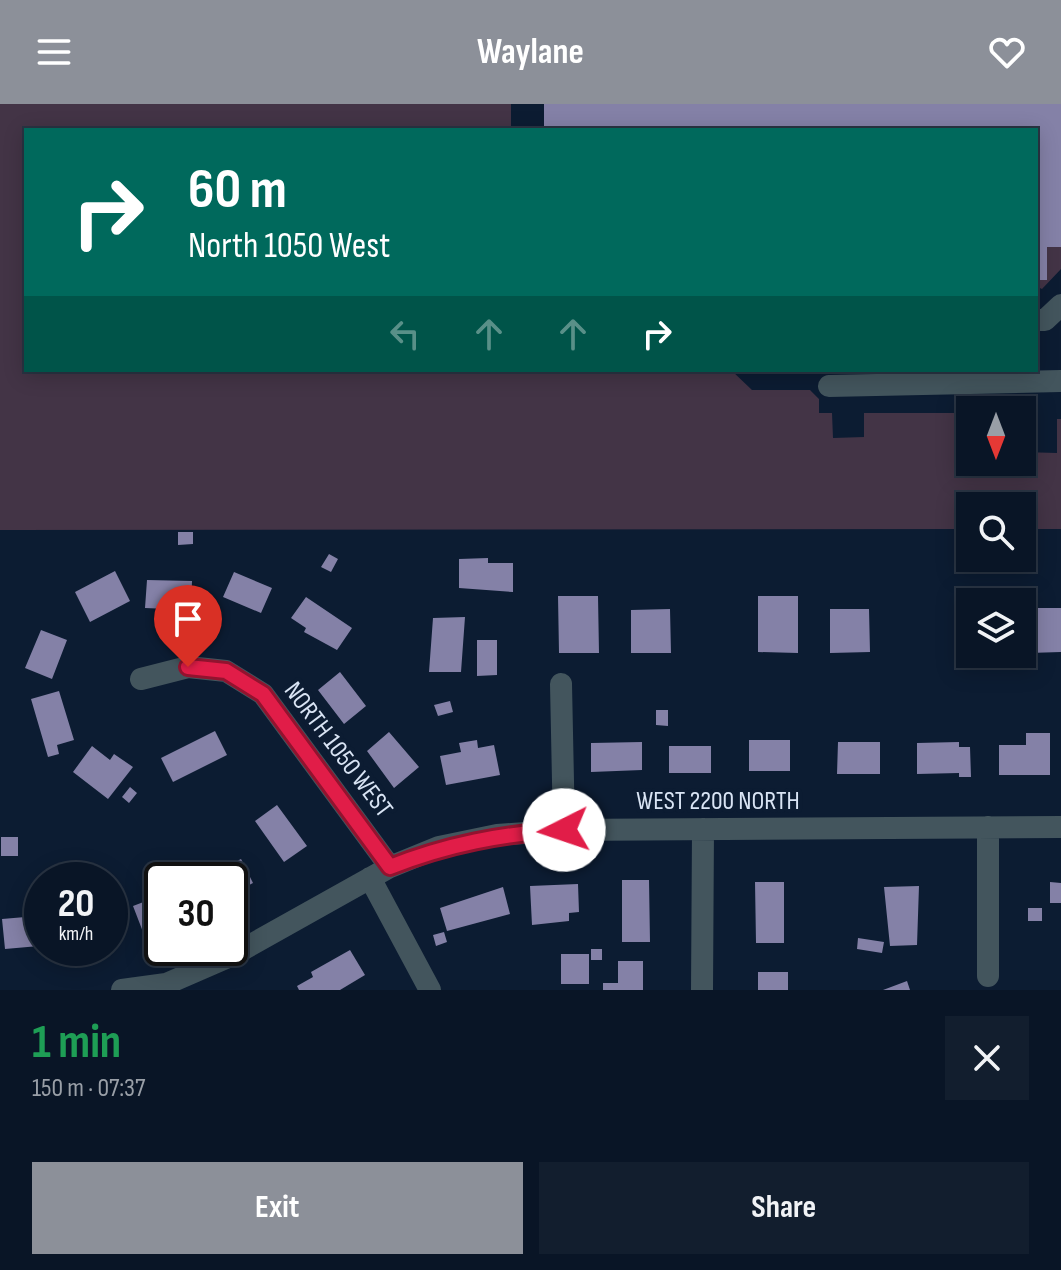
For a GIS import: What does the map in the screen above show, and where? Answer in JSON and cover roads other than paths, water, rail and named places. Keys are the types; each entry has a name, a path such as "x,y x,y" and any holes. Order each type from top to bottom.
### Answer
{"street":[{"path":"1038,320 1045,320 1061,305"},
{"path":"829,386 956,376 1061,381"},
{"name":"NORTH 1050 WEST","path":"141,679 188,667 226,671 263,694 390,867"},
{"path":"561,684 564,830"},
{"path":"988,827 988,976"},
{"name":"WEST 2200 NORTH","path":"122,990 166,984 233,955 390,867 439,847 483,838 564,830 1061,827"},
{"path":"702,990 703,829"},
{"path":"370,878 430,990"}]}
